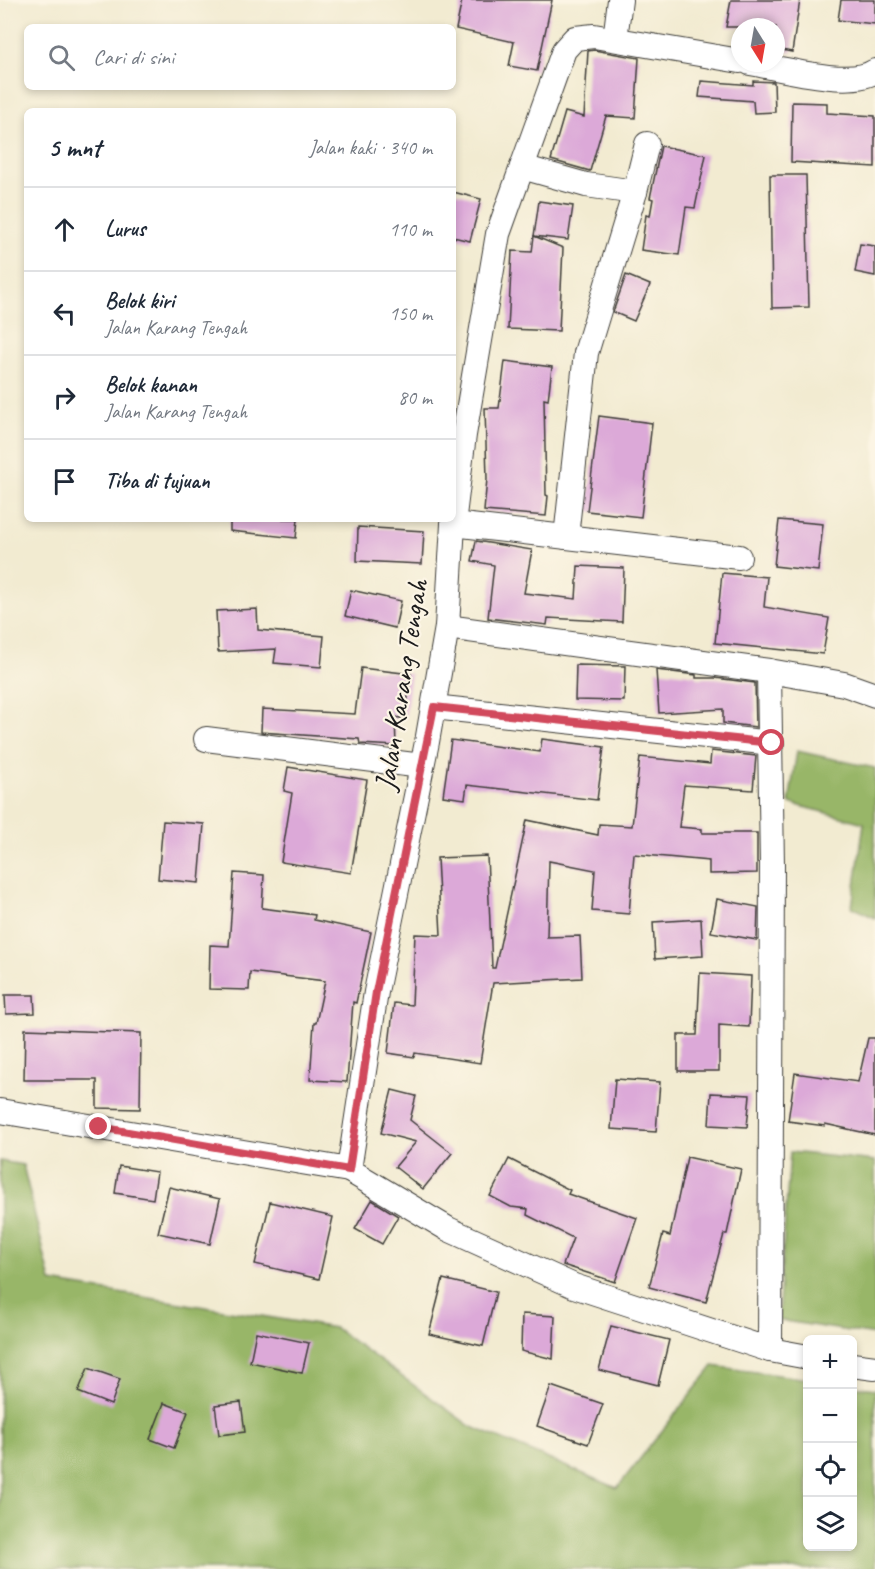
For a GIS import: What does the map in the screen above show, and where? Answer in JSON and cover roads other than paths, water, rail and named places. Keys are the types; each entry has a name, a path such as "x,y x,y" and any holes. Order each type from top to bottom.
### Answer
{"street":[{"path":"615,39 620,0"},
{"name":"Jalan Karang Tengah","path":"456,500 464,435 498,234 564,50 575,38 594,36 731,59"},
{"path":"785,69 837,78 868,76 875,71"},
{"path":"566,537 586,353 635,192 647,144"},
{"path":"522,167 586,185 635,192"},
{"path":"453,524 739,557"},
{"name":"Jalan Karang Tengah","path":"349,1170 376,992 434,707 447,627 453,524"},
{"path":"447,627 769,671 844,684 875,695"},
{"path":"769,671 772,743 770,1350"},
{"path":"434,707 772,743"},
{"path":"206,739 422,766"},
{"path":"0,1111 349,1170 448,1229 574,1286 770,1350 803,1356"},
{"path":"857,1366 875,1368"}]}
